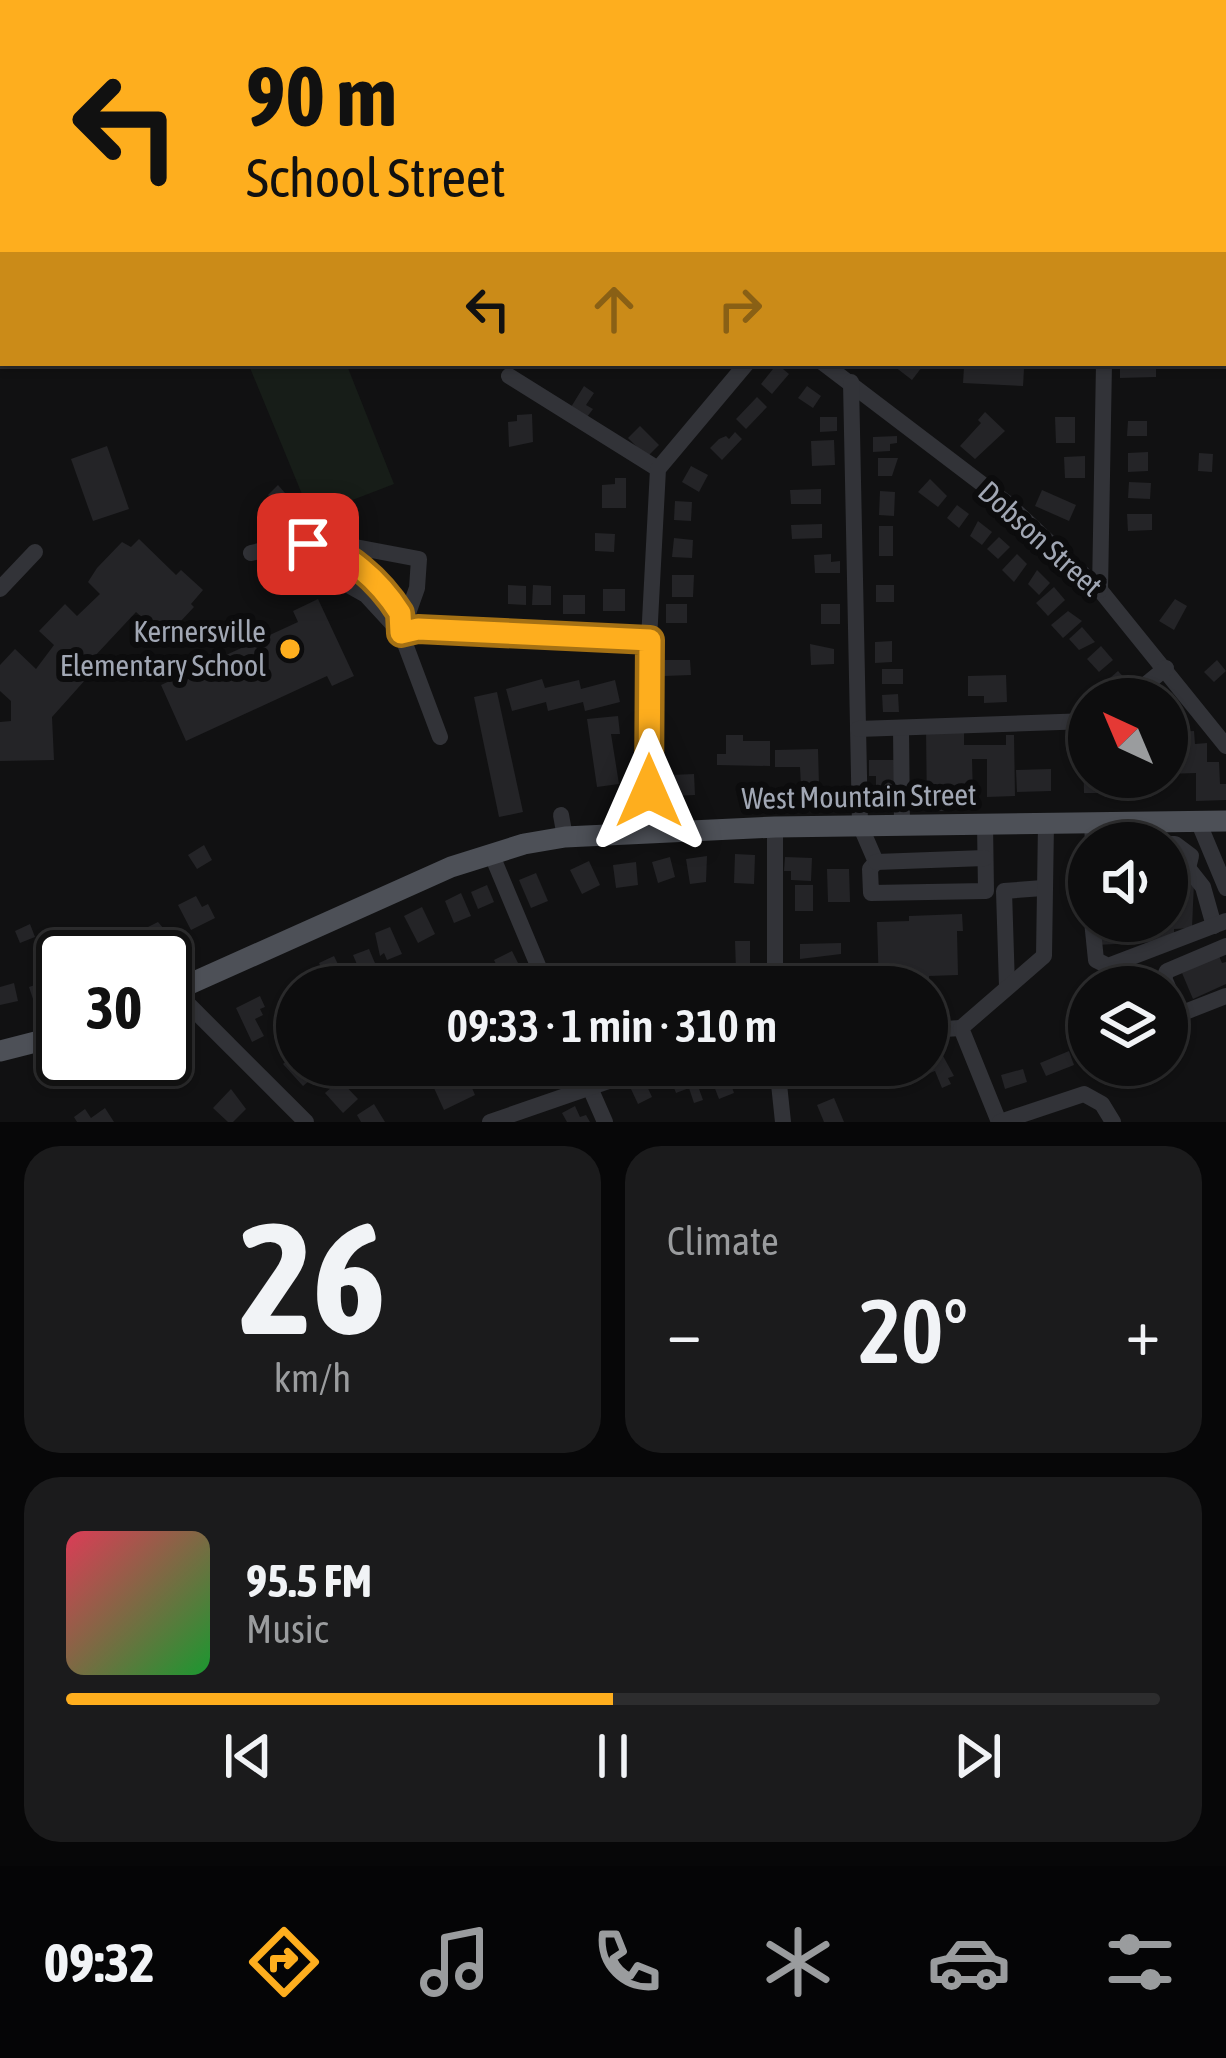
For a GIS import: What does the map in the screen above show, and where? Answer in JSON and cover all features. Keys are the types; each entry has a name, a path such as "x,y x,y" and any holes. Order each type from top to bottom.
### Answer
{"main road":[{"name":"West Mountain Street","path":"1188,823 1226,821"},
{"name":"West Mountain Street","path":"192,983 563,826 649,833 860,825 1046,823 1068,828"},
{"path":"0,1051 36,1042"}],"street":[{"path":"649,833 650,640 658,469 744,366"},
{"name":"Dobson Street","path":"827,366 1007,503 1100,590 1226,746"},
{"path":"1100,590 1104,366"},
{"path":"508,376 658,469"},
{"path":"850,382 860,825 876,862"},
{"path":"251,553 313,539 419,560 417,588 401,633"},
{"path":"440,737 401,633 400,613 365,572 319,545 308,544 300,558 366,596 401,633 452,630 650,640"},
{"path":"0,589 34,552"},
{"path":"1154,678 1166,668"},
{"path":"858,729 1068,722"},
{"path":"902,728 902,825"},
{"path":"1198,821 1226,888"},
{"path":"948,1029 962,1028 1044,956 1046,823"},
{"path":"985,824 986,891 871,892 870,869 876,862 985,858"},
{"path":"775,827 775,966"},
{"path":"491,853 538,966"},
{"path":"1188,854 1188,868 1220,923 1188,935"},
{"path":"1007,987 1004,891 1043,888"},
{"path":"1094,942 1096,960 1108,966 1171,942"},
{"path":"1226,946 1177,966 1164,978 1177,1008 1185,1012 1226,996"},
{"path":"192,1014 306,1122"},
{"path":"962,1028 999,1122 1084,1094 1102,1104 1113,1122"},
{"path":"490,1122 589,1086 605,1122"},
{"path":"779,1086 783,1122"}],"shaded area":[{"path":"249,366 347,366 394,484 311,516"}],"building":[{"path":"775,366 789,374 772,394 761,384"},
{"path":"894,366 923,366 912,380"},
{"path":"1120,366 1156,366 1156,377 1120,378"},
{"path":"964,367 1024,369 1023,386 963,383"},
{"path":"584,386 594,393 586,405 593,409 587,417 571,407"},
{"path":"807,386 821,396 813,408 798,398"},
{"path":"757,397 767,407 746,429 736,419"},
{"path":"985,412 1005,431 975,459 960,446"},
{"path":"532,414 533,442 509,447 508,422 517,421 517,415"},
{"path":"820,417 837,417 837,431 820,432"},
{"path":"1055,417 1075,417 1075,443 1056,443"},
{"path":"1128,421 1147,421 1147,436 1127,436"},
{"path":"640,426 659,445 647,457 628,438"},
{"path":"735,432 742,439 722,460 710,448"},
{"path":"897,436 890,451 873,452 873,437"},
{"path":"834,440 835,465 812,466 811,441"},
{"path":"107,446 129,509 93,521 71,459"},
{"path":"1148,452 1148,471 1128,472 1128,453"},
{"path":"1199,453 1213,454 1212,472 1198,471"},
{"path":"1085,456 1085,478 1065,478 1064,457"},
{"path":"878,458 898,458 892,476 878,476"},
{"path":"691,466 708,475 699,492 682,482"},
{"path":"615,478 626,478 626,508 602,508 602,485 615,484"},
{"path":"930,479 947,496 938,507 918,492"},
{"path":"1129,482 1151,483 1150,499 1128,498"},
{"path":"278,485 292,501 282,510 268,495"},
{"path":"821,489 821,504 791,504 790,490"},
{"path":"1042,490 1076,505 1069,521 1035,506"},
{"path":"880,491 895,492 894,516 879,515"},
{"path":"675,501 692,502 691,521 674,520"},
{"path":"957,505 969,514 959,528 947,518"},
{"path":"1127,514 1152,514 1152,530 1128,531"},
{"path":"978,521 992,532 982,545 970,536"},
{"path":"822,524 822,538 792,539 791,525"},
{"path":"879,526 893,526 893,556 879,556"},
{"path":"595,533 615,534 614,552 595,551"},
{"path":"999,537 1010,547 998,559 987,549"},
{"path":"674,538 693,540 692,558 672,557"},
{"path":"139,539 176,575 181,570 203,590 191,604 194,607 165,638 136,612 79,673 86,679 52,717 54,760 0,761 0,722 11,721 11,701 0,691 0,665 15,649 36,669 54,645 39,631 65,604 77,616 100,594 88,582 97,568 122,542 131,547"},
{"path":"831,554 831,562 840,561 840,573 815,573 814,555"},
{"path":"1017,554 1027,564 1014,582 1002,570"},
{"path":"1037,570 1050,583 1039,595 1028,584"},
{"path":"672,575 694,575 693,597 672,597"},
{"path":"508,585 526,586 526,605 508,604"},
{"path":"533,585 551,586 551,605 532,605"},
{"path":"876,585 894,585 894,602 876,602"},
{"path":"1054,587 1065,600 1048,616 1036,603"},
{"path":"603,589 625,589 625,611 603,611"},
{"path":"563,595 585,595 585,614 563,614"},
{"name":"Kernersville Elementary School","path":"318,599 354,676 332,686 327,676 186,741 161,685 298,622 293,611"},
{"path":"1175,599 1187,606 1174,630 1159,621"},
{"path":"666,604 687,604 687,623 666,623"},
{"path":"821,604 840,604 840,624 821,624"},
{"path":"1068,611 1082,621 1063,638 1051,625"},
{"path":"1082,627 1095,642 1079,650 1069,639"},
{"path":"892,641 892,662 875,663 875,642"},
{"path":"810,644 834,649 834,664 811,665"},
{"path":"1101,646 1113,660 1099,672 1087,659"},
{"path":"664,660 690,660 691,675 664,676"},
{"path":"1217,660 1226,671 1214,682 1204,672"},
{"path":"882,669 903,669 903,684 882,684"},
{"path":"1006,675 1007,702 984,703 984,696 968,696 968,676"},
{"path":"542,679 545,688 579,680 581,689 615,680 620,702 585,711 583,702 548,711 546,702 512,711 506,689"},
{"path":"497,692 523,812 499,817 474,697"},
{"path":"898,694 899,712 883,712 882,695"},
{"path":"618,716 620,734 611,734 619,784 597,787 587,719"},
{"path":"926,728 964,728 964,745 1006,745 1006,735 1014,735 1015,796 987,797 987,759 972,759 973,797 947,797 947,811 927,811"},
{"path":"1188,731 1194,731 1195,744 1207,743 1207,762 1219,762 1226,800 1196,801 1196,773 1188,773"},
{"path":"726,735 743,735 743,741 770,741 770,766 717,765 717,754 726,754"},
{"path":"818,749 819,785 801,786 800,767 775,767 775,750"},
{"path":"869,760 897,760 893,804 876,804 876,776 869,776"},
{"path":"1051,769 1051,791 1017,792 1016,770"},
{"path":"694,774 695,795 672,796 671,775"},
{"path":"204,845 212,860 197,869 188,855"},
{"path":"735,854 755,855 754,884 734,883"},
{"path":"707,856 706,882 690,884 686,859"},
{"path":"670,857 675,877 658,883 652,862"},
{"path":"785,857 812,858 811,881 791,880 791,871 784,871"},
{"path":"589,861 600,885 582,894 570,870"},
{"path":"636,862 638,885 616,888 613,865"},
{"path":"827,869 849,869 850,902 828,902"},
{"path":"536,873 548,901 531,908 519,880"},
{"path":"1188,882 1194,882 1192,928 1188,928"},
{"path":"487,885 494,902 478,909 471,892"},
{"path":"795,885 813,885 813,911 795,911"},
{"path":"461,893 471,916 454,923 445,901"},
{"path":"196,896 202,907 208,904 215,918 191,930 178,905"},
{"path":"422,907 435,934 418,943 404,916"},
{"path":"962,914 963,931 957,931 958,975 948,975 948,966 878,966 877,922 909,921 909,916"},
{"path":"30,924 35,937 20,943 15,931"},
{"path":"390,927 402,954 387,960 384,953 380,956 375,933"},
{"path":"735,941 750,941 750,966 736,966"},
{"path":"841,943 841,954 800,959 800,944"},
{"path":"369,949 376,966 358,966 353,955"},
{"path":"512,951 519,965 497,966 494,960"},
{"path":"334,956 339,966 320,966"},
{"path":"1219,956 1226,962 1226,984 1193,999 1188,970"},
{"path":"14,983 18,1001 0,1005 0,987"},
{"path":"260,996 265,1007 255,1019 264,1036 252,1042 236,1008"},
{"path":"1068,1051 1068,1067 1046,1076 1040,1063"},
{"path":"1023,1069 1027,1082 1005,1089 1001,1075"},
{"path":"333,1086 346,1086 358,1099 343,1113 325,1093"},
{"path":"471,1086 475,1095 444,1110 434,1088"},
{"path":"647,1086 652,1097 638,1104 631,1089"},
{"path":"673,1086 698,1086 703,1100 694,1103 689,1088 676,1093"},
{"path":"714,1086 732,1086 734,1093 719,1099"},
{"path":"231,1089 246,1109 228,1122 213,1108"},
{"path":"834,1098 844,1122 824,1122 817,1105"},
{"path":"374,1104 385,1122 361,1122 357,1115"},
{"path":"575,1106 580,1117 586,1115 590,1122 567,1122 562,1113"},
{"path":"105,1108 114,1122 77,1122 74,1117 85,1109 91,1118"}],"place":[{"name":"Kernersville Elementary School","path":"290,649"}],"route":[{"path":"308,544 339,554 365,572 400,613 401,633 418,629 650,640 649,791"}]}
